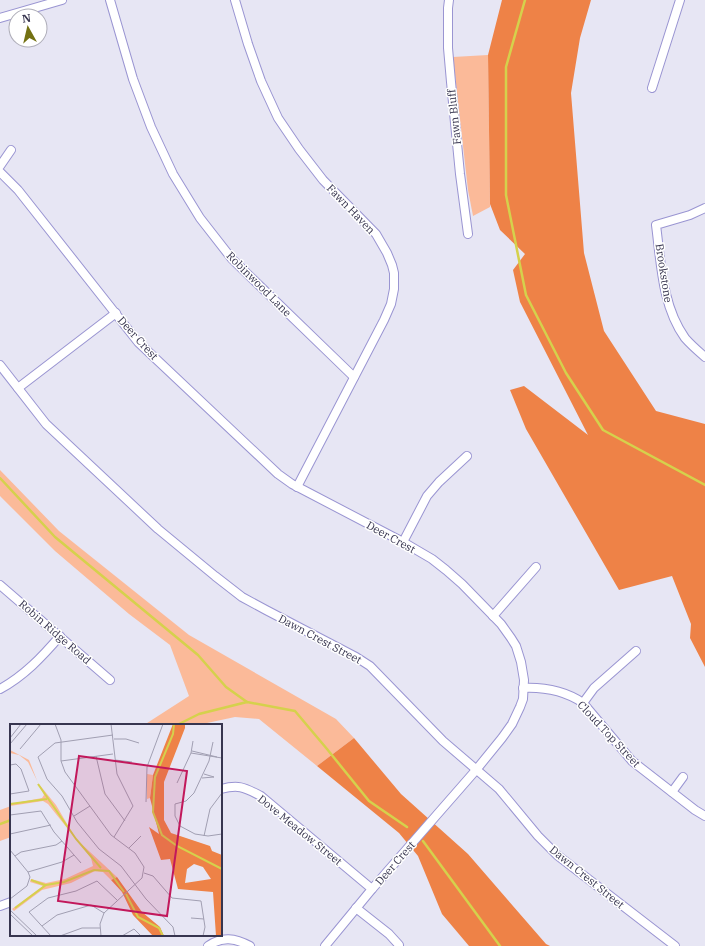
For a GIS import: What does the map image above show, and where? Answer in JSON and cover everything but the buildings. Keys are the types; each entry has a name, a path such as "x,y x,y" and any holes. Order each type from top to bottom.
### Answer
{"street":[{"path":"0,18 62,0"},
{"name":"Robinwood Lane","path":"110,0 133,79 151,127 173,174 200,218 232,259 354,377"},
{"name":"Fawn Haven","path":"235,0 261,81 278,118 299,150 323,180 376,234 392,265 394,289 391,304 297,486"},
{"name":"Fawn Bluff","path":"449,0 448,42 450,82 468,234"},
{"path":"652,88 680,0"},
{"path":"0,166 11,150"},
{"name":"Deer Crest","path":"0,172 18,190 138,342 278,474 297,486 432,559 462,584 493,616 516,646 523,671 524,688 523,699 512,724 476,770 372,889 325,946"},
{"name":"Brookstone","path":"705,208 690,215 656,225 665,289 670,310 686,339 705,357"},
{"path":"18,388 116,314"},
{"name":"Dawn Crest Street","path":"0,366 46,424 158,529 242,597 356,657 370,666 443,741 498,789 538,836 557,855 675,946"},
{"path":"403,542 427,496 439,482 467,456"},
{"path":"493,616 536,567"},
{"name":"Robin Ridge Road","path":"0,585 110,680"},
{"path":"0,689 23,674 60,636"},
{"path":"583,703 594,688 636,651"},
{"name":"Cloud Top Street","path":"524,688 537,687 550,689 574,697 583,703 632,761 695,810 705,816"},
{"path":"672,792 683,777"},
{"name":"Dove Meadow Street","path":"222,789 230,786 243,787 261,796 372,889"},
{"path":"0,906 10,902"},
{"path":"356,908 389,934 399,946"},
{"path":"208,946 214,942 227,939 240,941 250,946"}],"shaded area":[{"path":"502,0 591,0 580,38 571,93 584,253 604,331 656,411 705,424 705,667 690,638 691,624 672,576 619,590 526,429 510,390 524,386 588,435 520,302 513,270 525,254 500,230 490,204 488,55"},
{"path":"488,55 490,207 473,216 468,190 453,57"},
{"path":"0,470 59,531 189,635 336,719 354,738 317,766 259,719 235,717 205,724 146,724 189,696 170,645 129,614 55,551 0,496"},
{"path":"354,738 401,794 468,854 546,944 550,946 469,946 442,914 418,856 399,833 317,766"},
{"path":"10,806 10,837 0,841 0,810"}],"waterway":[{"path":"525,0 506,67 506,195 526,295 566,373 603,430 705,485"},
{"path":"0,478 55,537 198,655 226,687 247,702"},
{"path":"179,724 199,714 247,702 295,711 369,801 407,827"},
{"path":"0,824 10,820"},
{"path":"423,841 500,946"}]}
